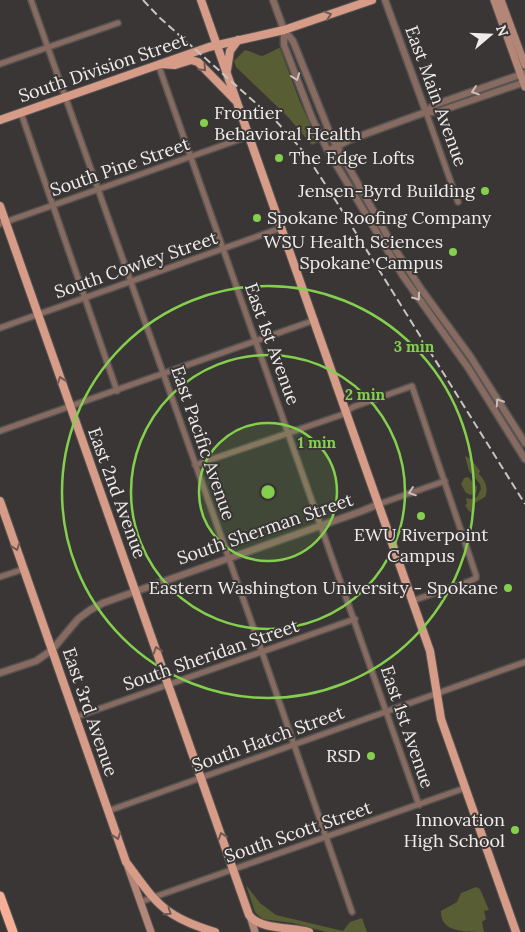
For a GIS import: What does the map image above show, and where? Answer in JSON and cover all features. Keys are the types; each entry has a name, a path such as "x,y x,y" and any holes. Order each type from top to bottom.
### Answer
{"highway":[{"path":"0,896 13,932"}],"main road":[{"path":"201,0 430,651 441,720 516,932"},
{"name":"South Division Street","path":"0,120 216,44 284,30 372,0"},
{"path":"494,0 524,80"},
{"path":"501,0 525,65"},
{"path":"227,74 229,54 238,40"},
{"path":"158,64 175,66 191,60 198,62 238,104"},
{"name":"East 2nd Avenue","path":"0,206 3,223 38,314 255,932"},
{"name":"East 3rd Avenue","path":"0,502 151,932"},
{"path":"126,862 152,898 162,908 183,921 215,932"},
{"path":"249,915 254,921 262,924 309,932"}],"street":[{"name":"East Pacific Avenue","path":"31,0 229,558 352,912"},
{"path":"274,0 284,30 284,44 287,53 312,118 328,151 403,276 469,370 514,442 522,449 525,459"},
{"name":"East Main Avenue","path":"386,0 458,202"},
{"path":"0,64 118,23"},
{"path":"284,30 293,41 321,113 337,146 404,265 470,356 524,439 514,442"},
{"name":"East 1st Avenue","path":"158,64 419,804"},
{"path":"328,151 349,140 426,112 437,112 524,80"},
{"path":"20,112 116,391"},
{"name":"South Pine Street","path":"3,223 249,136"},
{"name":"South Cowley Street","path":"0,328 281,228"},
{"path":"0,432 315,320"},
{"path":"195,465 340,415 353,407 412,386 476,570 476,578 412,601"},
{"name":"South Sherman Street","path":"0,673 36,661 52,650 78,619 102,603 445,481"},
{"path":"0,577 24,569"},
{"name":"South Sheridan Street","path":"76,718 355,620"},
{"name":"South Hatch Street","path":"108,811 525,662"},
{"name":"South Scott Street","path":"140,902 466,788"}],"green space":[{"path":"280,48 300,102 318,142 312,145 287,116 236,67 234,61 245,50 262,56"},
{"path":"465,456 471,459 480,471 479,474 486,487 485,497 473,504 473,514 465,505 467,504 466,498 477,497 481,489 480,484 469,471"},
{"path":"468,477 477,487 476,493 471,495 466,493 461,484 464,478"},
{"path":"246,885 260,903 276,915 343,931 350,922 362,918 367,932 326,932 293,923 262,919 255,912"},
{"path":"476,887 480,889 489,910 484,911 486,919 482,922 484,932 461,931 449,927 444,923 441,911 457,902 461,893"}],"railway":[{"path":"143,0 160,18 276,121 304,152 525,504"}],"place":[{"name":"Frontier Behavioral Health","path":"204,123"},
{"name":"The Edge Lofts","path":"279,158"},
{"name":"Jensen-Byrd Building","path":"485,191"},
{"name":"Spokane Roofing Company","path":"257,218"},
{"name":"WSU Health Sciences Spokane Campus","path":"453,252"},
{"name":"EWU Riverpoint Campus","path":"421,516"},
{"name":"Eastern Washington University - Spokane","path":"508,588"},
{"name":"RSD","path":"371,756"},
{"name":"Innovation High School","path":"515,830"}]}
